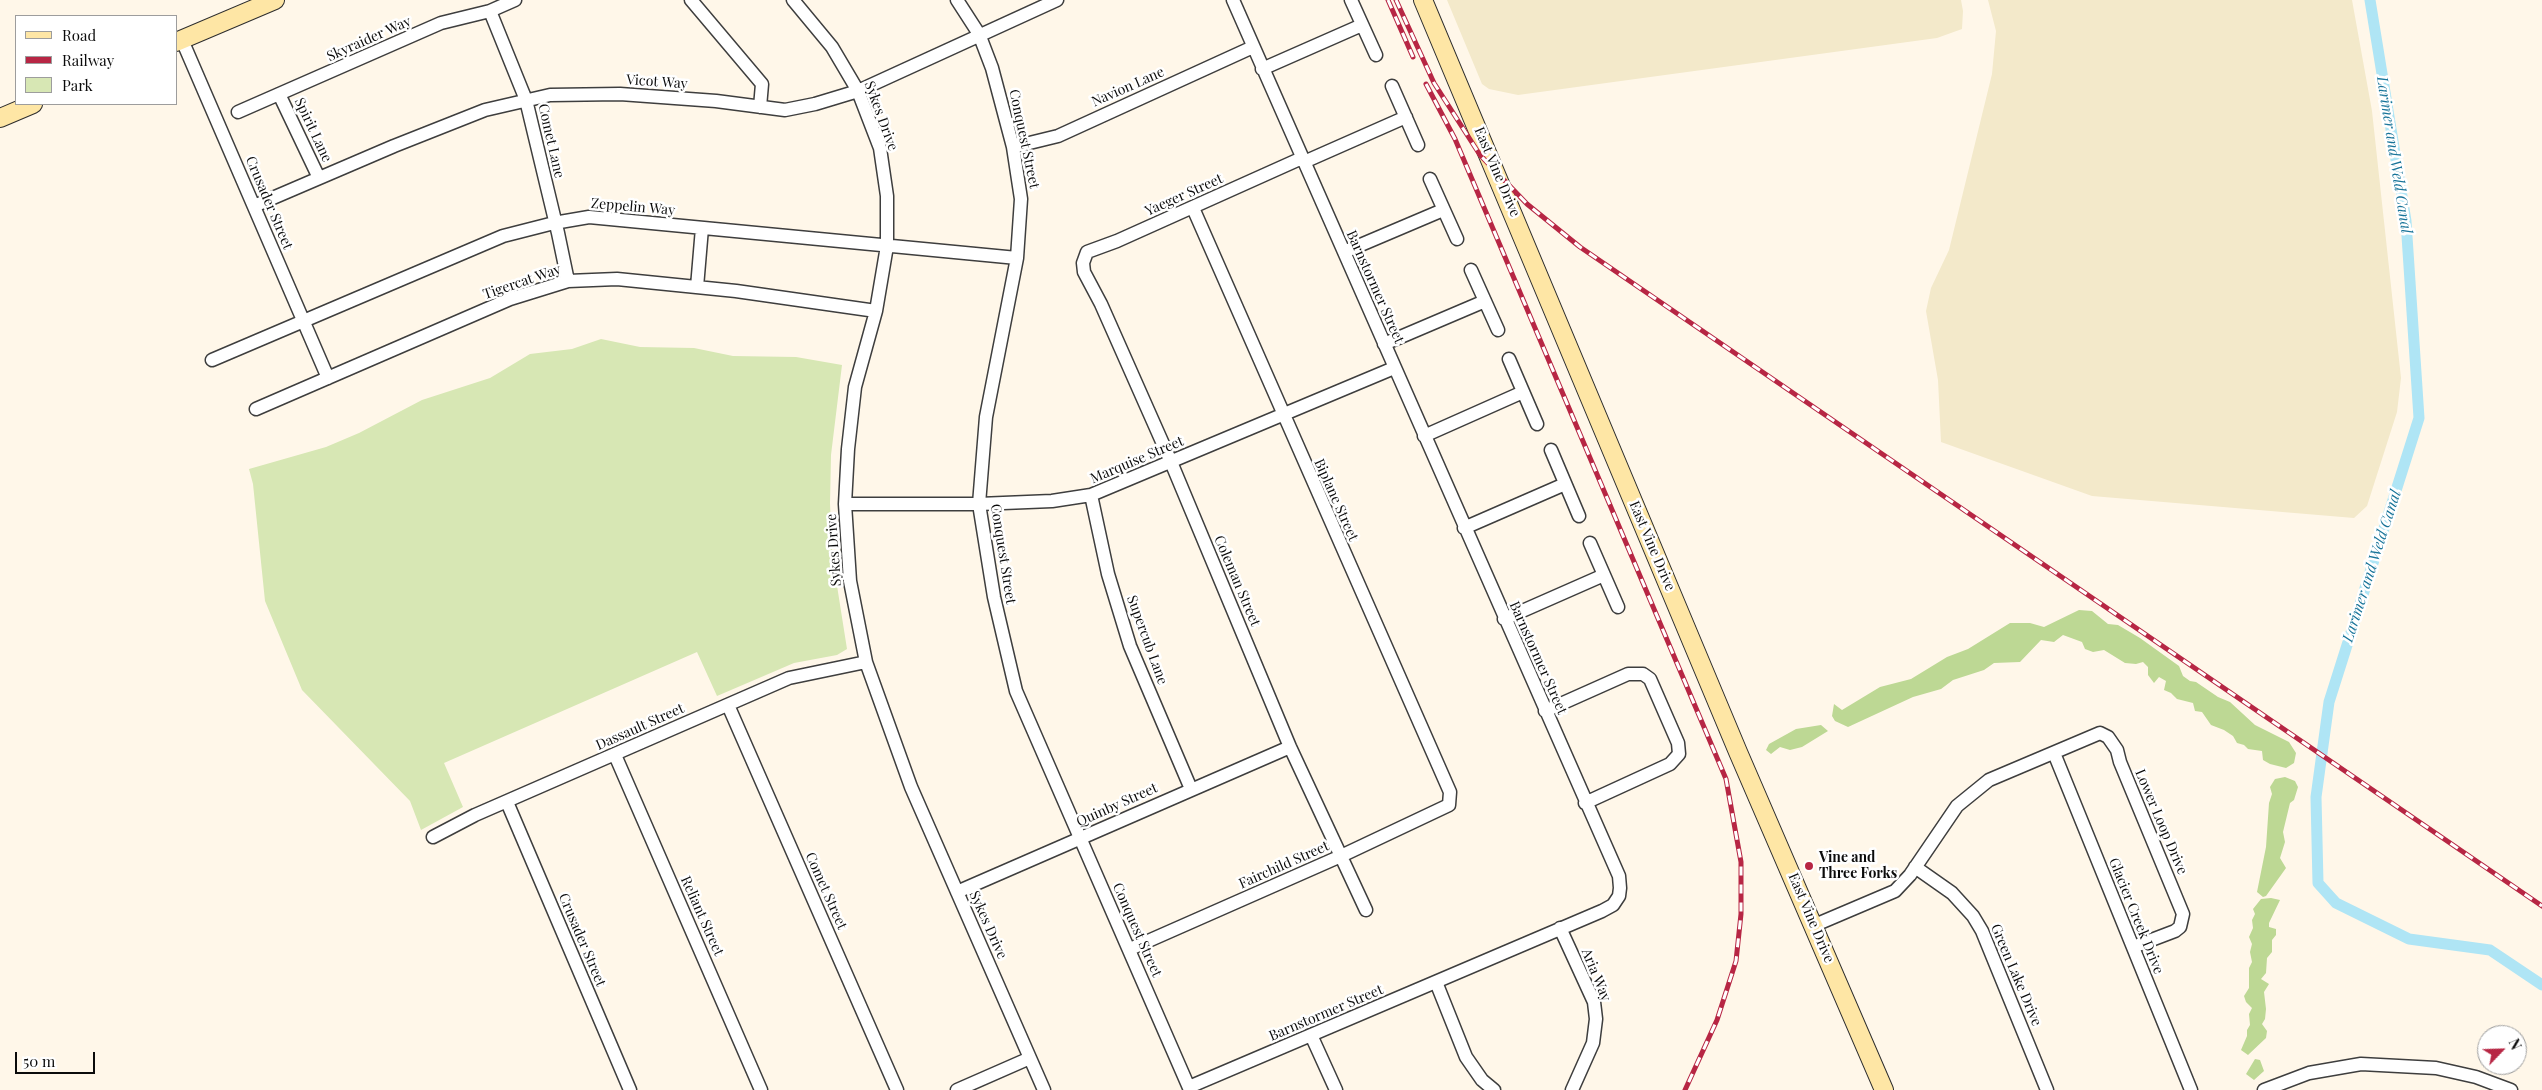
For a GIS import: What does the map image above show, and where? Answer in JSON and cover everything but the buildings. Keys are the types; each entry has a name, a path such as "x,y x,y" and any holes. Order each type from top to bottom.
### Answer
{"street":[{"path":"179,41 275,0"},
{"name":"Skyraider Way","path":"238,112 441,24 490,11 516,0"},
{"path":"691,0 762,84 760,107"},
{"name":"Sykes Drive","path":"793,0 832,47 858,91 880,148 887,196 888,246 876,311 855,387 848,449 845,504 850,581 866,662 911,787 1044,1090"},
{"name":"Conquest Street","path":"957,0 979,34 992,68 1013,147 1021,199 1017,258 986,417 979,504 994,597 1016,691 1189,1089"},
{"name":"Vicot Way","path":"254,206 485,110 550,95 620,94 716,101 785,110 858,91 979,34 1030,6 1057,0"},
{"name":"Barnstormer Street","path":"1189,1089 1613,905 1620,896 1619,876 1585,804 1233,0"},
{"path":"1351,0 1376,55"},
{"name":"East Vine Drive","path":"1423,0 1738,752 1815,925 1884,1090"},
{"name":"Comet Lane","path":"490,11 526,100 568,281"},
{"path":"1262,69 1362,25"},
{"name":"Crusader Street","path":"179,41 254,206 328,378"},
{"name":"Navion Lane","path":"1013,147 1058,136 1253,47"},
{"path":"1392,86 1418,145"},
{"name":"Spirit Lane","path":"279,94 319,178"},
{"path":"0,118 31,105"},
{"name":"Yaeger Street","path":"1083,263 1087,252 1406,117"},
{"path":"1430,179 1457,239"},
{"name":"Biplane Street","path":"1193,208 1282,416 1450,792 1449,805"},
{"path":"1344,252 1443,210"},
{"name":"Zeppelin Way","path":"212,360 503,236 554,223 589,217 1017,258"},
{"path":"697,287 702,228"},
{"name":"Coleman Street","path":"1083,263 1084,272 1102,304 1171,462 1290,747 1366,910"},
{"path":"1471,270 1498,330"},
{"name":"Tigercat Way","path":"256,409 510,299 568,281 617,279 697,287 876,311"},
{"path":"1384,344 1485,301"},
{"path":"1509,359 1537,424"},
{"name":"Marquise Street","path":"845,504 979,504 1052,501 1091,495 1394,368"},
{"path":"1424,436 1523,392"},
{"path":"1551,450 1579,516"},
{"path":"1464,528 1565,484"},
{"name":"Supercub Lane","path":"1091,495 1108,574 1130,646 1191,789"},
{"path":"1590,543 1618,607"},
{"path":"1504,619 1604,575"},
{"name":"Dassault Street","path":"433,837 476,815 789,678 866,662"},
{"path":"1545,711 1628,674 1643,674 1650,679 1678,743 1679,754 1670,764 1585,804"},
{"name":"Comet Street","path":"728,705 897,1090"},
{"name":"Lower Loop Drive","path":"2054,753 2100,734 2108,737 2118,750 2120,762 2184,914 2180,927 2175,931 2133,947"},
{"name":"Quinby Street","path":"957,892 1290,747"},
{"path":"1815,925 1895,891 1915,867 1957,806 1969,794 2001,774 2054,753"},
{"name":"Glacier Creek Drive","path":"2054,753 2191,1090"},
{"name":"Reliant Street","path":"615,755 761,1090"},
{"name":"Crusader Street","path":"507,802 630,1090"},
{"name":"Fairchild Street","path":"1130,950 1341,856 1449,805"},
{"name":"Green Lake Drive","path":"1915,867 1952,893 1974,916 1982,931 2047,1090"},
{"name":"Aria Way","path":"1560,928 1594,1002 1596,1020 1593,1043 1572,1090"},
{"path":"1436,982 1466,1057 1482,1080 1494,1090"},
{"path":"1311,1035 1336,1090"},
{"path":"956,1090 1030,1058"},
{"path":"2264,1090 2295,1084 2309,1073 2361,1064 2436,1068 2476,1077 2506,1089"}],"shaded area":[{"path":"1447,0 1961,0 1963,11 1962,29 1937,38 1518,95 1489,89 1482,84"},
{"path":"1988,0 2352,0 2372,111 2401,378 2397,412 2367,506 2354,518 2092,496 1941,442 1938,380 1926,311 1931,288 1949,250 1992,74 1996,31"}],"green space":[{"path":"601,339 640,347 694,348 733,356 796,357 842,365 831,455 830,503 832,554 847,649 837,655 794,663 717,696 697,652 444,763 463,807 421,830 410,801 302,690 265,601 253,484 249,469 326,447 359,433 422,400 490,378 530,354 572,349"},
{"path":"2079,610 2092,611 2108,624 2118,625 2140,638 2179,666 2183,676 2190,681 2196,682 2218,697 2230,702 2255,725 2289,742 2296,753 2294,763 2286,768 2270,764 2263,760 2262,751 2248,749 2244,745 2237,743 2233,736 2211,725 2202,712 2195,711 2193,703 2177,699 2171,693 2164,690 2166,681 2159,677 2154,683 2148,675 2148,667 2143,662 2136,664 2125,663 2104,650 2093,652 2085,649 2082,642 2063,635 2054,642 2041,640 2020,662 1994,663 1984,670 1953,680 1941,689 1913,697 1848,727 1835,721 1832,716 1834,704 1842,710 1880,687 1911,679 1947,657 1968,649 2010,623 2030,623 2044,627"},
{"path":"1821,725 1828,731 1802,747 1790,750 1780,747 1771,754 1766,750 1769,744 1796,729"},
{"path":"2285,777 2295,781 2298,787 2294,800 2290,803 2283,832 2285,842 2280,858 2286,868 2266,896 2263,897 2257,892 2266,847 2269,803 2272,794 2270,787 2275,779"},
{"path":"2271,898 2280,900 2269,923 2269,927 2276,929 2276,935 2272,940 2272,952 2267,958 2266,973 2261,979 2269,984 2264,992 2266,1009 2265,1019 2262,1024 2267,1031 2266,1038 2248,1055 2241,1050 2250,1025 2249,1014 2252,1008 2246,1002 2244,996 2249,988 2249,968 2252,962 2250,952 2252,944 2249,937 2253,928 2252,920 2255,914 2253,909 2261,899"},
{"path":"2255,1059 2260,1060 2264,1071 2254,1080 2246,1074"}],"waterway":[{"name":"Larimer and Weld Canal","path":"2370,0 2406,221 2419,418 2329,702 2316,797 2318,883 2336,903 2409,939 2490,950 2542,985"}],"railway":[{"path":"1388,0 1413,57"},
{"path":"1396,0 1434,83 1480,155 1527,204 1580,247 2542,906"},
{"path":"1426,84 1455,139 1726,779 1741,862 1741,914 1736,961 1717,1020 1685,1090"}],"place":[{"name":"Vine and Three Forks","path":"1809,866"}]}
